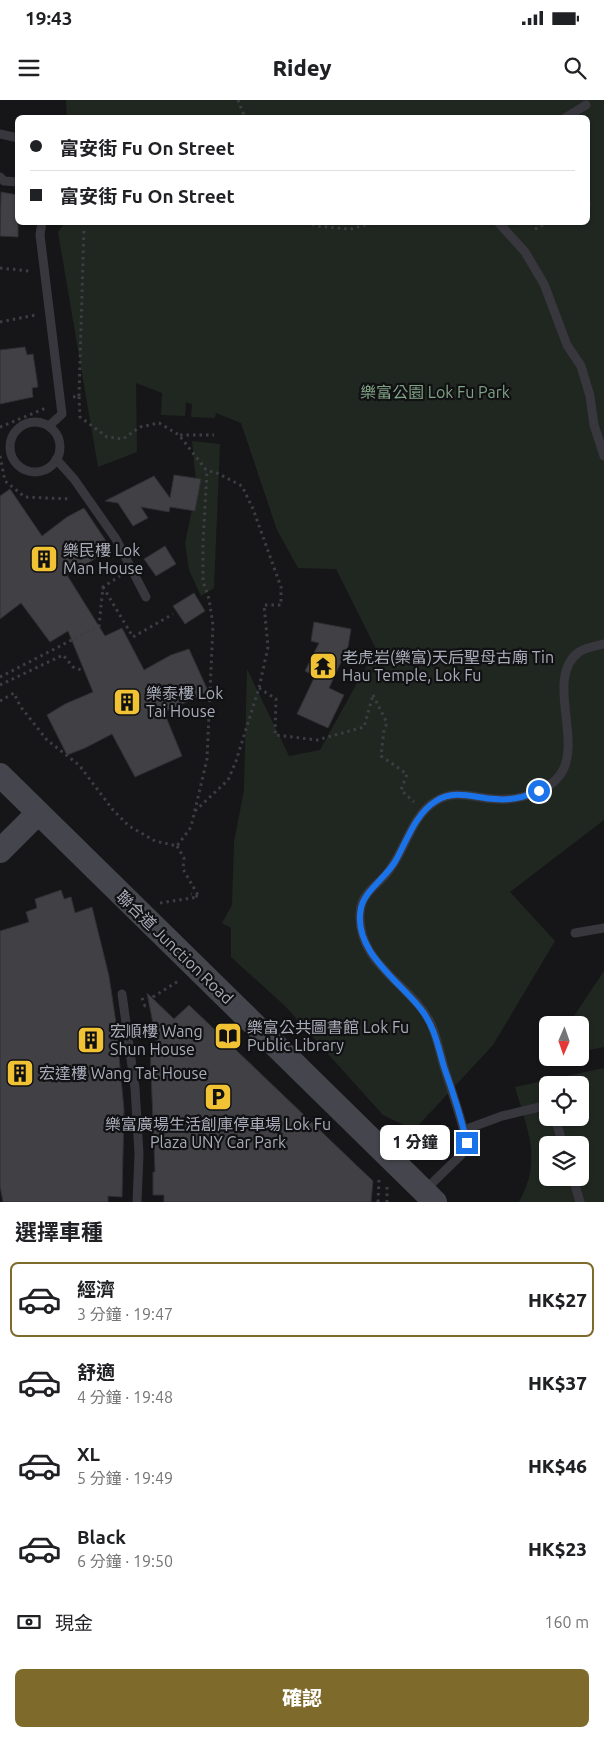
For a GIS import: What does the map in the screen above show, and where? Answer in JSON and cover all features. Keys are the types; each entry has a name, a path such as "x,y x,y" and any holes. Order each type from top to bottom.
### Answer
{"main road":[{"name":"聯合道 Junction Road","path":"0,775 429,1196"},
{"path":"0,851 38,812"}],"lane":[{"path":"570,115 586,104"},
{"path":"0,134 15,137"},
{"path":"0,177 4,181 15,182"},
{"path":"42,225 40,234 62,414 49,426"},
{"path":"501,225 525,252 544,284 567,345 581,366 590,396 594,425 604,456"},
{"path":"33,422 49,426 58,438 60,445 56,459 51,466 35,472 19,466 10,452 12,436 17,429 24,424 33,422"},
{"path":"56,459 74,479 116,539 146,597"},
{"path":"429,1196 461,1155 467,1143 464,1130 431,1023 412,999 384,971 369,948 360,926 360,909 365,896 390,870 424,811 437,800 460,794 494,799 514,799 539,791 560,775 568,759 565,682 569,664 572,658 585,649 604,644"},
{"path":"575,933 604,928"},
{"path":"122,994 135,1088 138,1154 136,1202"},
{"path":"464,1130 502,1116 539,1106"},
{"path":"575,1186 580,1202"}],"path":[{"path":"238,100 244,115"},
{"path":"314,225 350,229 365,225"},
{"path":"535,229 543,225"},
{"path":"84,227 80,417 106,438 123,439 140,427 159,423 179,435 208,471 203,543 203,581 209,599 213,625 207,760 191,827 177,846"},
{"path":"0,268 29,270 30,279"},
{"path":"35,306 38,324"},
{"path":"0,322 37,315"},
{"path":"0,427 60,401 79,396"},
{"path":"45,399 46,408"},
{"path":"179,435 214,435"},
{"path":"0,456 5,481 25,497 87,499"},
{"path":"195,812 228,780 236,761 259,688 268,647 264,605 281,605 281,586 253,509 242,486 215,472 208,471"},
{"path":"0,482 5,481"},
{"path":"0,677 99,626 103,588 132,568"},
{"path":"103,588 133,637 172,614"},
{"path":"0,685 63,655 73,667 81,670"},
{"path":"17,668 22,675"},
{"path":"259,688 276,699 275,735 317,740 364,727 373,695 387,723 384,730 381,756 407,774 401,790 424,811"},
{"path":"0,701 14,693 20,706 47,740 79,765 113,810 129,826 155,841 177,846 184,858 184,869 199,897"},
{"path":"191,894 199,897"},
{"path":"154,903 199,897"},
{"path":"142,998 145,1006 155,1004 154,998 180,980"},
{"path":"123,1123 153,1120"},
{"path":"378,1202 379,1179 388,1188 387,1202"}],"green space":[{"name":"樂富公園 Lok Fu Park","path":"66,100 604,100 604,820 510,892 555,941 493,1045 414,1130 383,1115 285,1006 231,957 231,928 222,923 232,905 234,842 244,790 247,669 289,756 320,750 376,649 336,569 298,568 277,530 241,423 216,413 215,418 191,417 192,404 186,402 185,416 161,415 162,393 136,383 137,452 98,467 58,232 63,225 590,225 590,115 67,115"},
{"path":"192,441 220,444 214,588 201,596 189,570 185,543 196,481"},
{"path":"604,971 604,1047 589,1050 589,1016 574,1016"},
{"path":"604,1068 604,1202 519,1202 530,1172 531,1158 528,1131 515,1087 539,1082 539,1126 589,1126 589,1076 567,1076"}],"building":[{"path":"1,192 15,194 15,225 18,225 18,237 0,236"},
{"path":"25,347 27,355 33,354 38,387 32,388 33,397 0,404 0,350"},
{"path":"174,475 201,479 195,511 170,507 169,512 141,507 148,518 133,526 118,503 105,501 154,476 170,498"},
{"path":"10,489 42,536 67,517 84,508 110,547 93,560 67,575 105,636 122,628 144,670 171,655 189,649 208,691 164,712 182,756 135,777 112,734 67,755 47,715 65,704 93,692 68,631 50,642 21,603 0,619 0,496"},
{"path":"165,546 176,564 156,576 144,559"},
{"path":"194,593 205,611 185,624 173,606"},
{"path":"314,622 351,629 348,647 329,688 344,695 328,728 297,714 315,676 305,671 319,643 311,641"},
{"path":"61,890 64,899 71,897 75,913 92,907 109,976 116,1023 124,1110 122,1197 108,1196 108,1202 3,1202 0,1186 0,931 29,922 26,912 37,908 35,899"},
{"name":"樂富廣場生活創庫停車場 Lok Fu Plaza UNY Car Park","path":"147,993 174,1019 189,1005 373,1181 371,1202 164,1202 164,1195 153,1195 153,1172 155,1172 150,1046 157,1044"}],"place":[{"name":"樂民樓 Lok Man House","path":"44,559"},
{"name":"老虎岩(樂富)天后聖母古廟 Tin Hau Temple, Lok Fu","path":"323,666"},
{"name":"樂泰樓 Lok Tai House","path":"127,702"},
{"name":"樂富公共圖書館 Lok Fu Public Library","path":"228,1036"},
{"name":"宏順樓 Wang Shun House","path":"91,1040"},
{"name":"宏達樓 Wang Tat House","path":"20,1073"},
{"name":"樂富廣場生活創庫停車場 Lok Fu Plaza UNY Car Park","path":"218,1097"}],"route":[{"path":"467,1143 431,1023 412,999 384,971 372,953 360,926 360,909 365,896 390,870 424,811 437,800 460,794 505,800 524,797 539,791"}]}
